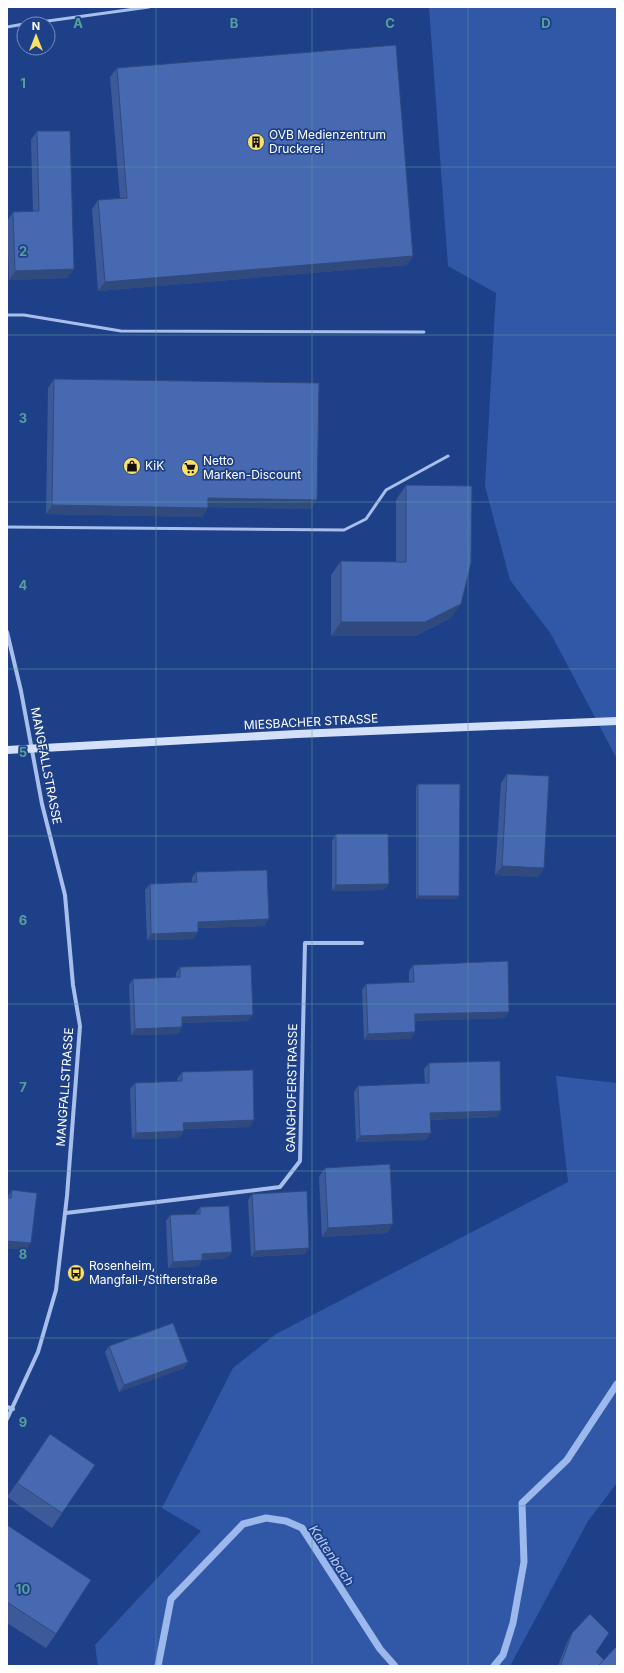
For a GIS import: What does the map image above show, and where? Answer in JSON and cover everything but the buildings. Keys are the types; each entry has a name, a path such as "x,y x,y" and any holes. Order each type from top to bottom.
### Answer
{"main road":[{"name":"MIESBACHER STRASSE","path":"7,750 296,734 617,722"}],"street":[{"name":"MANGFALLSTRASSE","path":"7,632 33,749 42,804 65,894 73,985 80,1026 66,1213 56,1290 38,1352 13,1409 7,1419"},
{"name":"GANGHOFERSTRASSE","path":"66,1213 280,1187 300,1161 305,943 362,943"},
{"path":"7,1407 13,1409"}],"lane":[{"path":"56,20 149,7"},
{"path":"7,315 24,315 121,331 424,332"},
{"path":"7,527 344,530 366,519 386,490 448,456"}],"shaded area":[{"path":"429,7 617,7 617,759 551,634 510,580 485,486 496,293 448,266"},
{"path":"556,1076 617,1083 617,1483 588,1521 510,1666 98,1666 95,1645 201,1531 162,1508 233,1368 276,1334 568,1182"}],"waterway":[{"name":"Kaltenbach","path":"494,1666 503,1655 513,1623 524,1562 522,1503 567,1460 617,1384"},
{"name":"Kaltenbach","path":"158,1666 171,1599 243,1524 266,1518 286,1521 302,1528 380,1649 395,1666"}],"place":[{"name":"OVB Medienzentrum Druckerei","path":"256,142"},
{"name":"KiK","path":"132,466"},
{"name":"Netto Marken-Discount","path":"190,468"},
{"name":"Rosenheim, Mangfall-/Stifterstraße","path":"76,1273"}]}
